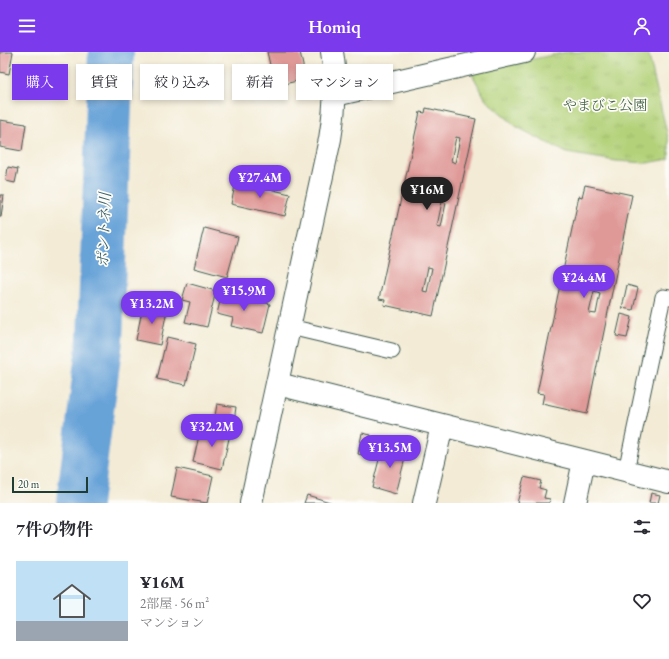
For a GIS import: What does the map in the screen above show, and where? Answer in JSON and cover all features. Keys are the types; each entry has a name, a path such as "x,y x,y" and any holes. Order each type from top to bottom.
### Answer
{"street":[{"path":"332,52 334,64"},
{"path":"393,82 524,52"},
{"path":"251,503 330,139 334,100"},
{"path":"278,384 669,482"},
{"path":"424,503 442,426"},
{"path":"575,503 584,461"}],"lane":[{"path":"626,471 663,297 669,298"},
{"path":"290,327 392,351"}],"green space":[{"name":"やまびこ公園","path":"567,52 648,52 669,142 669,159 647,163 616,161 567,153 517,127 486,100 471,72"}],"building":[{"path":"0,52 13,52 9,74 0,72"},
{"path":"267,52 300,52 303,64 296,64 296,81 288,83 288,64 270,64"},
{"path":"426,108 476,119 433,316 384,305 385,300 379,299 420,112 425,113","holes":["456,137 460,138 455,163 451,161","442,202 446,203 441,227 437,226","428,267 432,268 427,292 423,291"]},
{"path":"0,120 26,124 22,151 0,147"},
{"path":"8,167 18,169 15,183 6,181"},
{"path":"236,181 290,194 285,216 231,204"},
{"path":"585,185 632,195 587,414 542,404 544,394 537,393 579,196 582,197","holes":["594,291 600,293 596,314 589,313"]},
{"path":"0,195 4,195 1,217 0,217"},
{"path":"204,228 238,237 227,277 194,268"},
{"path":"187,283 216,291 207,327 185,322 190,302 182,300"},
{"path":"627,285 638,288 633,310 622,308"},
{"path":"222,293 270,304 263,333 231,326 233,318 217,314"},
{"path":"143,305 167,310 160,345 136,340"},
{"path":"621,314 632,317 627,338 616,336"},
{"path":"167,337 196,344 186,385 157,379"},
{"path":"217,404 236,407 234,421 215,416"},
{"path":"201,427 230,434 222,469 193,462"},
{"path":"362,433 371,435 367,456 358,454"},
{"path":"383,444 407,450 396,494 372,487"},
{"path":"177,468 213,476 207,503 171,497"},
{"path":"524,477 541,481 539,488 546,490 544,498 550,499 549,503 517,503"},
{"path":"651,493 660,495 658,503 649,503"},
{"path":"307,495 333,503 304,503"}],"waterway":[{"name":"ポントネ川","path":"79,503 100,340 111,52"}]}
